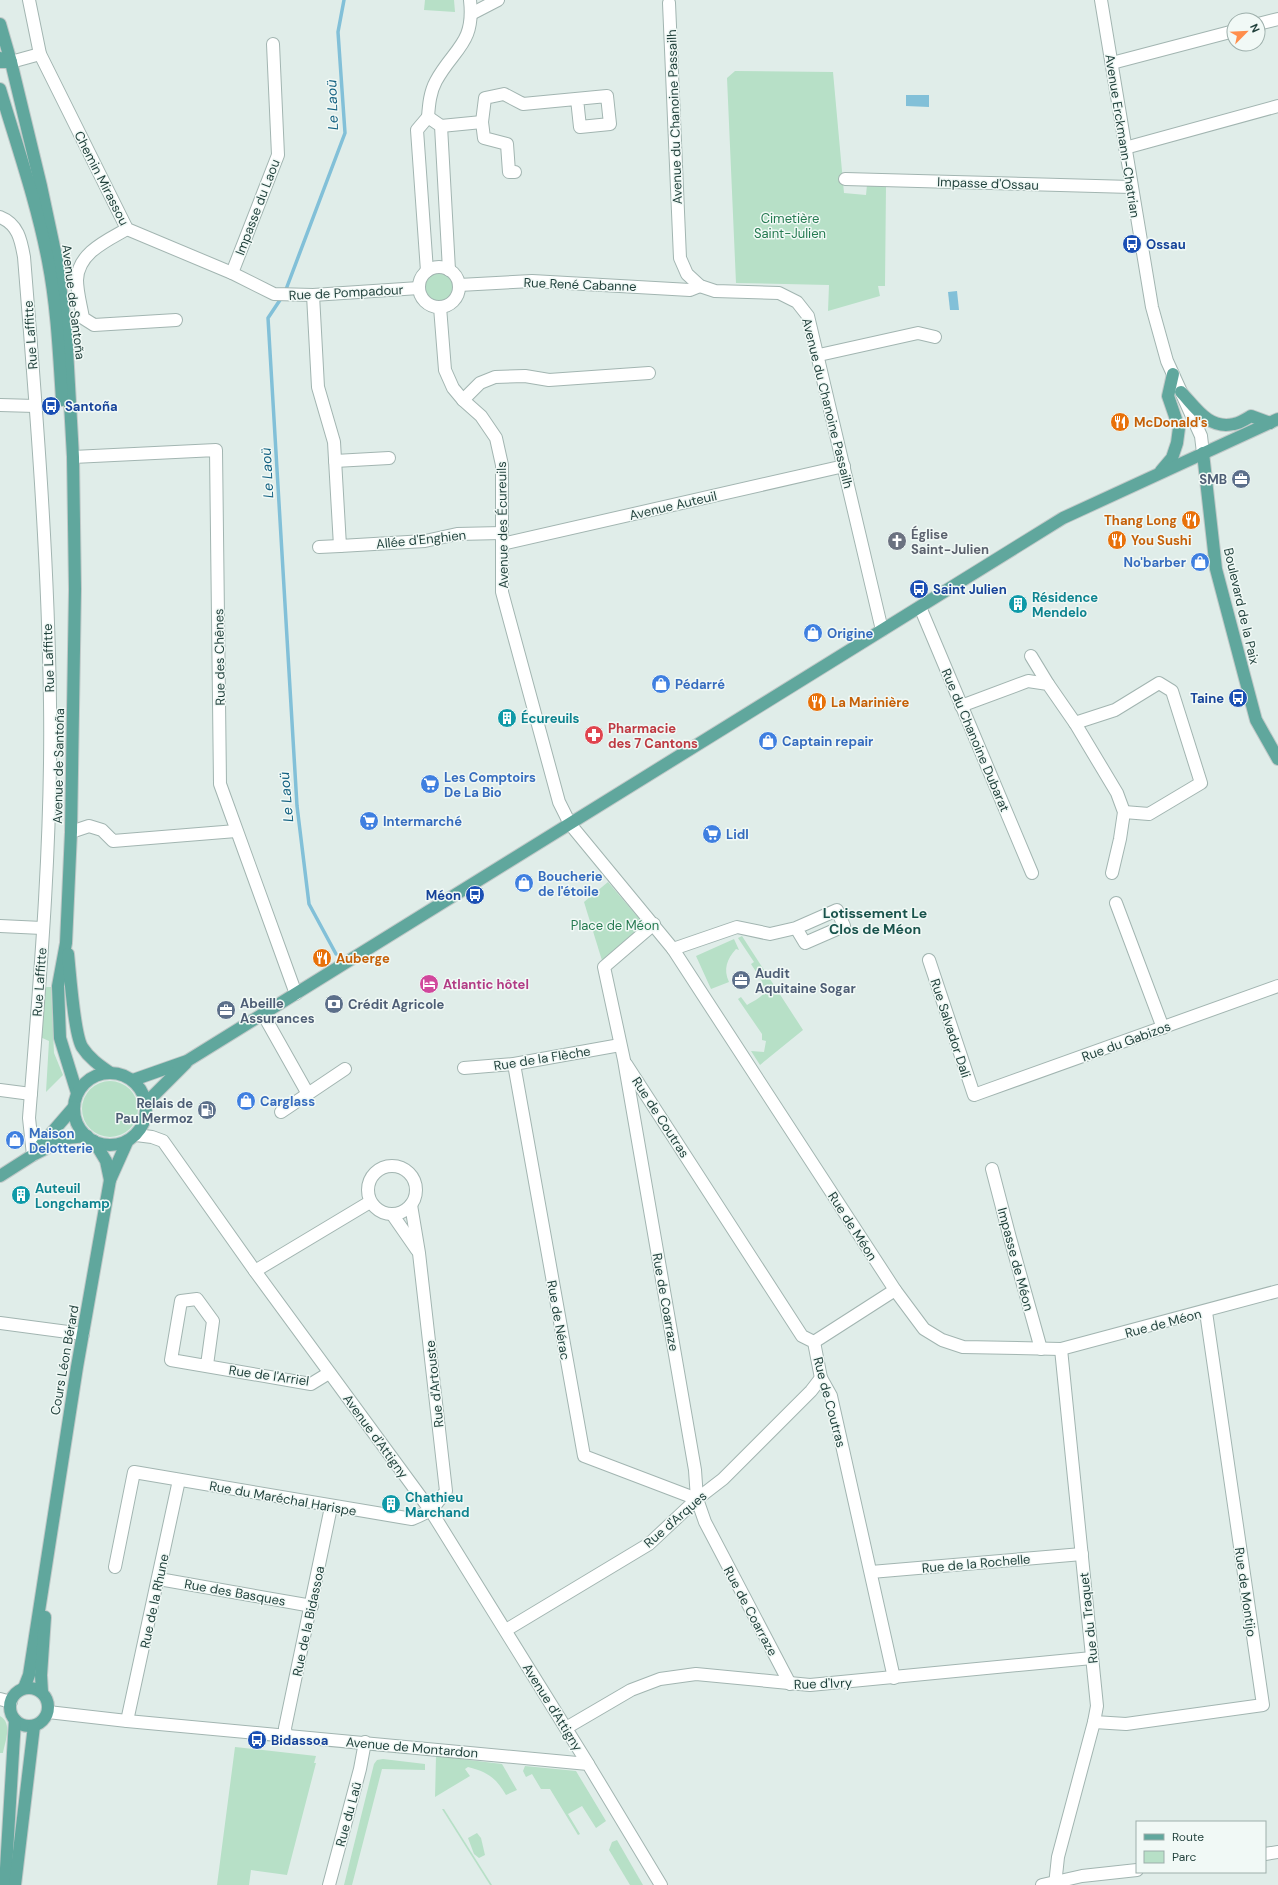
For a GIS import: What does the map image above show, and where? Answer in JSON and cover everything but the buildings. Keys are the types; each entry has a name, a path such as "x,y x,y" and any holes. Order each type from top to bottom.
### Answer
{"main road":[{"name":"Avenue de Santoña","path":"0,24 6,60 41,186 57,261 66,331 73,457 76,589 71,832 66,943 58,986 60,1038 77,1093"},
{"name":"Avenue de Santoña","path":"0,89 29,187 48,261 58,332 76,589"},
{"path":"1159,473 1172,458 1177,443 1179,428 1168,396 1173,374"},
{"path":"1181,392 1208,421 1222,424 1234,424 1251,416 1274,421"},
{"path":"132,1080 187,1061 1063,518 1274,421"},
{"name":"Boulevard de la Paix","path":"1203,453 1216,569 1256,720 1278,759"},
{"name":"Avenue de Santoña","path":"66,943 77,1029 81,1045 92,1059 109,1072"},
{"path":"146,1103 187,1061"},
{"path":"0,1176 33,1155 67,1138 90,1139 105,1145 116,1145 131,1138 143,1125 146,1114 144,1094 132,1080 121,1074 109,1072 90,1078 77,1093 74,1107 75,1118 79,1128 90,1139"},
{"path":"33,1155 74,1107"},
{"name":"Cours Léon Bérard","path":"24,1688 29,1675 82,1334 110,1180 131,1138"},
{"name":"Cours Léon Bérard","path":"90,1139 106,1161 110,1180"},
{"name":"Cours Léon Bérard","path":"42,1692 41,1675 50,1546"},
{"path":"5,1885 15,1720 5,1700 24,1688 37,1688 42,1692 48,1701 48,1712 43,1721 34,1726 27,1726 15,1720"},
{"path":"15,1885 34,1726"}],"street":[{"name":"Chemin Mirassou","path":"29,0 40,54 127,229 232,273 274,294"},
{"path":"427,271 417,130 428,117 429,101 436,81 467,36 471,14 470,0"},
{"path":"471,14 498,0"},
{"name":"Avenue Erckmann-Chatrian","path":"1101,0 1131,188 1152,307 1167,361 1202,436 1203,453"},
{"name":"Avenue du Chanoine Passailh","path":"669,3 680,258 687,274 700,286 715,291 779,293 797,302 808,316 819,355 882,630"},
{"path":"1266,22 1278,19"},
{"path":"1112,63 1226,33"},
{"name":"Impasse du Laou","path":"232,273 278,155 273,44"},
{"path":"6,60 40,54"},
{"path":"515,172 509,172 507,144 484,138 482,122 485,98 504,94 523,104 577,99"},
{"path":"1125,148 1278,106"},
{"path":"428,117 441,126 482,122"},
{"path":"441,126 449,270"},
{"name":"Impasse d'Ossau","path":"845,179 1131,188"},
{"name":"Rue Laffitte","path":"0,217 8,220 21,235 24,257 40,460 50,703 49,803 29,1118 33,1155"},
{"path":"127,229 97,246 80,263 77,280 83,318 94,325 176,320"},
{"path":"438,267 449,270 457,279 459,285 456,298 452,303 440,307 428,304 420,294 419,288 422,276 427,271 438,267"},
{"name":"Rue René Cabanne","path":"459,285 532,281 690,290 700,286"},
{"name":"Rue de Pompadour","path":"274,294 289,296 419,288"},
{"path":"313,295 318,387 334,442 340,546"},
{"name":"Avenue des Écureuils","path":"440,307 445,370 453,388 462,400 481,416 496,438 502,465 502,592 559,802 570,824"},
{"path":"819,355 918,333 935,337"},
{"path":"462,400 480,383 495,377 525,376 550,380 649,373"},
{"path":"0,406 35,406"},
{"name":"Rue des Chênes","path":"73,457 216,450 220,784 296,994"},
{"path":"335,461 389,458"},
{"name":"Avenue Auteuil","path":"502,538 844,466"},
{"name":"Allée d'Enghien","path":"319,547 425,541 457,534 502,538"},
{"name":"Rue du Chanoine Dubarat","path":"920,607 1032,873"},
{"path":"1031,656 1075,723 1117,793 1124,812 1120,839 1112,873"},
{"path":"961,706 1028,681 1048,684"},
{"path":"1075,723 1115,710 1159,684 1172,691 1201,783 1149,814 1124,812"},
{"name":"Rue de Méon","path":"570,824 654,924 672,949 895,1290 924,1329 942,1340 963,1347 1061,1349 1206,1312 1278,1291"},
{"path":"71,832 89,826 102,830 113,841 236,831"},
{"path":"1116,903 1163,1028"},
{"name":"Rue de Coarraze","path":"654,924 604,967 624,1060 695,1470 697,1499 705,1522 790,1684"},
{"path":"0,926 42,928"},
{"path":"672,949 737,927 770,934 796,928"},
{"name":"Rue Salvador Dali","path":"929,960 974,1095"},
{"name":"Rue du Gabizos","path":"974,1095 1278,986"},
{"path":"263,1014 308,1094"},
{"name":"Rue de la Flèche","path":"464,1068 514,1064 620,1045"},
{"name":"Rue de Coutras","path":"624,1060 802,1336 814,1342 821,1378 831,1396 894,1678"},
{"name":"Rue de Nérac","path":"514,1064 584,1456 697,1499"},
{"path":"281,1112 345,1069"},
{"path":"0,1090 31,1094"},
{"name":"Avenue d'Attigny","path":"131,1138 152,1137 162,1142 431,1511 588,1764"},
{"name":"Rue d'Artouste","path":"370,1202 368,1194 370,1179 374,1172 381,1167 389,1165 397,1166 405,1169 411,1174 415,1182 416,1190 415,1198 411,1205 419,1253 446,1491 431,1511"},
{"name":"Impasse de Méon","path":"992,1169 1041,1349"},
{"path":"255,1271 370,1202 376,1209 392,1214 406,1210 411,1205"},
{"name":"Rue d'Artouste","path":"392,1214 419,1253"},
{"path":"814,1342 895,1290"},
{"name":"Rue de l'Arriel","path":"207,1365 213,1321 197,1300 181,1301 171,1360 312,1384 329,1373"},
{"name":"Rue de Montijo","path":"1094,1722 1126,1724 1262,1705 1206,1312"},
{"path":"0,1323 82,1334"},
{"name":"Rue du Traquet","path":"1055,1884 1058,1857 1097,1706 1061,1349"},
{"name":"Rue d'Arques","path":"506,1630 649,1544 697,1499 723,1479 811,1391 821,1378"},
{"name":"Rue du Maréchal Harispe","path":"115,1567 134,1472 331,1507 412,1519 431,1511"},
{"name":"Rue de la Rhune","path":"128,1721 179,1480"},
{"name":"Rue de la Bidassoa","path":"286,1736 285,1728 312,1606 331,1507"},
{"name":"Rue de la Rochelle","path":"870,1572 1082,1554"},
{"name":"Rue des Basques","path":"159,1579 312,1606"},
{"name":"Rue d'Ivry","path":"566,1728 631,1690 660,1679 696,1674 810,1685 1092,1658"},
{"name":"Avenue de Montardon","path":"48,1712 128,1721 588,1764"},
{"name":"Rue du Laü","path":"329,1885 360,1769 365,1742"},
{"path":"588,1764 661,1885"},
{"path":"1266,1854 1278,1852"},
{"path":"1042,1885 1055,1884 1082,1876 1136,1870"}],"green space":[{"path":"425,0 454,0 455,12 424,10"},
{"name":"Cimetière Saint-Julien","path":"735,71 833,72 844,193 866,195 867,185 886,186 885,286 878,286 880,296 828,311 829,285 736,283 727,78"},
{"path":"439,273 449,277 453,287 449,297 439,301 429,297 425,287 429,277"},
{"name":"Place de Méon","path":"608,882 647,928 604,967 584,902"},
{"path":"742,936 803,1030 760,1065 751,1051 764,1052 766,1041 762,1040 762,1034 738,999 741,997 747,1005 763,994 764,987 761,979 751,964 754,962 738,938"},
{"path":"734,939 739,950 736,949 728,960 726,973 729,982 711,989 696,956"},
{"path":"44,987 51,987 54,1053 63,1075 46,1092 49,1041 40,1037"},
{"path":"104,1081 116,1081 126,1085 134,1093 138,1103 138,1115 134,1125 126,1133 116,1137 104,1137 94,1133 86,1125 82,1115 82,1103 86,1093 94,1085"},
{"path":"0,1716 4,1719 7,1728 3,1753 0,1753"},
{"path":"235,1747 316,1756 314,1763 316,1763 287,1875 251,1870 249,1885 217,1885"},
{"path":"436,1756 502,1764 517,1790 506,1795 499,1784 491,1776 468,1767 465,1769 470,1776 435,1797"},
{"path":"383,1759 425,1764 425,1770 382,1769 352,1885 344,1885 374,1764 377,1760"},
{"path":"525,1766 576,1771 606,1821 596,1828 582,1806 568,1814 580,1834 578,1835 550,1789 541,1789 532,1774 526,1777 523,1771"},
{"path":"442,1809 444,1809 492,1885 490,1885"},
{"path":"477,1833 481,1838 485,1855 479,1858 474,1854 468,1838"},
{"path":"617,1840 643,1885 630,1885 609,1850 612,1842"}],"water":[{"path":"906,95 929,95 929,107 906,106"},
{"path":"957,291 959,310 950,310 948,292"}],"waterway":[{"name":"Le Laoü","path":"285,292 345,133 338,32 344,0"},
{"name":"Le Laoü","path":"282,297 268,318 297,806 309,904 336,954"}],"place":[{"name":"Ossau","path":"1132,244"},
{"name":"Santoña","path":"51,406"},
{"name":"McDonald's","path":"1120,422"},
{"name":"SMB","path":"1241,479"},
{"name":"Thang Long","path":"1191,520"},
{"name":"You Sushi","path":"1117,540"},
{"name":"Église Saint-Julien","path":"897,541"},
{"name":"No'barber","path":"1200,562"},
{"name":"Saint Julien","path":"919,589"},
{"name":"Résidence Mendelo","path":"1018,604"},
{"name":"Origine","path":"813,633"},
{"name":"Pédarré","path":"661,684"},
{"name":"Taine","path":"1238,698"},
{"name":"La Marinière","path":"817,702"},
{"name":"Écureuils","path":"507,718"},
{"name":"Pharmacie des 7 Cantons","path":"594,735"},
{"name":"Captain repair","path":"768,741"},
{"name":"Les Comptoirs De La Bio","path":"430,784"},
{"name":"Intermarché","path":"369,821"},
{"name":"Lidl","path":"712,834"},
{"name":"Boucherie de l'étoile","path":"524,883"},
{"name":"Méon","path":"475,895"},
{"name":"Auberge","path":"322,958"},
{"name":"Audit Aquitaine Sogar","path":"741,980"},
{"name":"Atlantic hôtel","path":"429,984"},
{"name":"Crédit Agricole","path":"334,1004"},
{"name":"Abeille Assurances","path":"226,1010"},
{"name":"Carglass","path":"246,1101"},
{"name":"Relais de Pau Mermoz","path":"207,1110"},
{"name":"Maison Delotterie","path":"15,1140"},
{"name":"Auteuil Longchamp","path":"21,1195"},
{"name":"Chathieu Marchand","path":"391,1504"},
{"name":"Bidassoa","path":"257,1740"}],"district":[{"name":"Lotissement Le Clos de Méon","path":"875,922"}]}
